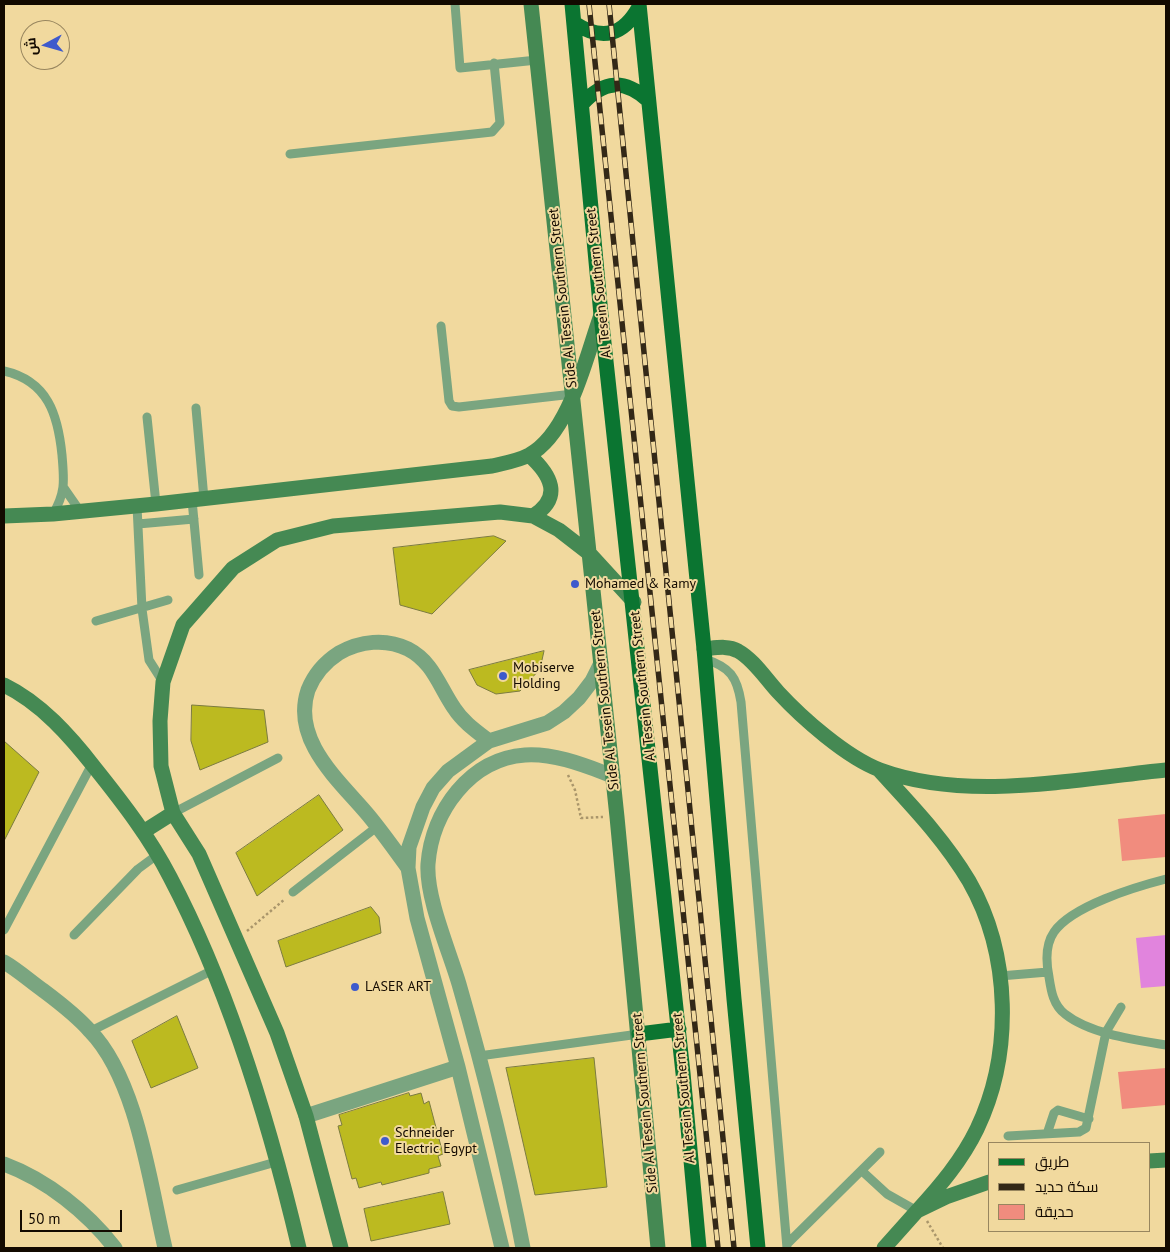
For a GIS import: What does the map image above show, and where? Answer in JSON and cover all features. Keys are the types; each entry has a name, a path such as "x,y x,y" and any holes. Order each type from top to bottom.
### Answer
{"main road":[{"name":"Al Tesein Southern Street","path":"572,4 601,315 634,602 679,1029 698,1248"},
{"path":"574,23 587,32 603,34 618,30 631,21 639,5"},
{"path":"639,5 705,654 734,1000 758,1248"},
{"path":"582,104 592,92 614,85 622,85 637,90 648,100"},
{"path":"639,1034 679,1029"}],"street":[{"name":"Side Al Tesein Southern Street","path":"531,4 613,776 658,1248"},
{"path":"4,516 52,514 137,506 492,466 529,455 555,429 573,394 601,315"},
{"path":"529,455 548,474 551,487 550,499 543,510 533,516"},
{"path":"341,1248 306,1116 277,1033 199,854 173,813 161,766 160,721 162,682 183,625 233,568 277,540 333,526 500,512 533,516 559,530 590,554 634,602"},
{"path":"408,868 378,826 322,760 307,731 304,714 307,695 315,676 329,660 347,649 367,643 388,643 410,650 435,674 461,717 489,741"},
{"path":"705,654 727,648 741,652 786,701 815,727 846,750 879,770 912,804 951,852 970,883 984,916 1000,976 1002,1023 999,1059 991,1094 977,1129 951,1172 884,1248"},
{"path":"502,1248 458,1067 417,918 408,868 409,847 423,807 434,788 448,771 489,741 546,723 564,712 580,698 592,681 601,662"},
{"path":"4,685 39,708 68,734 92,764 143,832 193,923 213,970 250,1075 299,1248"},
{"path":"524,1248 478,1056 432,894 428,865 432,836 444,810 459,788 478,772 509,758 526,755 552,757 613,776"},
{"path":"879,770 933,783 989,788 1166,770"},
{"path":"912,804 912,796 917,790 933,783"},
{"path":"143,832 173,813"},
{"path":"4,962 52,997 91,1031 110,1059 124,1085 139,1135 165,1248"},
{"path":"436,991 459,984"},
{"path":"306,1116 458,1067"},
{"path":"1150,1162 1166,1160"},
{"path":"4,1164 45,1185 77,1207 115,1248"},
{"path":"951,1172 953,1184 964,1190"},
{"path":"917,1211 964,1190 988,1182"}],"lane":[{"path":"454,4 460,68 536,60"},
{"path":"290,154 492,132 500,123 494,63"},
{"path":"440,326 449,401 452,406 573,394"},
{"path":"4,371 23,378 38,388 49,402 57,419 64,488 52,514"},
{"path":"196,408 198,499 194,519 199,575"},
{"path":"147,417 156,504"},
{"path":"64,488 80,511"},
{"path":"137,506 142,609 150,660 162,682"},
{"path":"138,524 194,519"},
{"path":"96,621 168,600"},
{"path":"705,654 732,673 739,687 787,1246"},
{"path":"173,813 278,758"},
{"path":"4,930 92,764"},
{"path":"293,892 378,826"},
{"path":"74,935 138,870 157,855"},
{"path":"1166,879 1144,884 1106,899 1068,918 1053,933 1046,954 1052,996 1064,1014 1082,1024 1125,1038 1166,1045"},
{"path":"91,1031 213,970"},
{"path":"1000,976 1048,972"},
{"path":"1008,1136 1083,1131 1089,1120 1106,1032 1109,1024 1121,1007"},
{"path":"478,1056 639,1034"},
{"path":"1046,1134 1054,1113 1058,1110 1089,1120"},
{"path":"787,1246 880,1152"},
{"path":"177,1190 276,1162"},
{"path":"862,1171 887,1194 917,1211"}],"path":[{"path":"552,757 566,770 575,790 581,818 617,817"},
{"path":"237,940 293,892"},
{"path":"917,1211 928,1222 943,1248"}],"green space":[{"path":"1166,814 1166,857 1122,861 1118,819"},
{"path":"1166,1068 1166,1105 1122,1109 1118,1072"}],"shaded area":[{"path":"1166,935 1166,986 1141,988 1136,938"}],"building":[{"path":"494,536 506,541 432,614 400,605 393,548"},
{"name":"Mobiserve Holding","path":"544,651 540,669 520,691 496,694 477,685 469,670"},
{"path":"192,705 264,710 268,742 200,770 191,741"},
{"path":"4,741 39,772 4,841"},
{"path":"319,795 343,830 257,896 236,853"},
{"path":"371,907 379,917 381,933 286,967 278,941"},
{"path":"177,1016 198,1068 151,1088 132,1041"},
{"path":"594,1058 607,1187 535,1195 506,1068"},
{"path":"409,1093 410,1096 421,1093 424,1104 429,1101 443,1154 438,1156 441,1166 429,1169 429,1173 382,1185 381,1182 359,1188 356,1178 352,1179 338,1126 342,1125 339,1115"},
{"path":"443,1192 450,1224 371,1241 364,1209"}],"railway":[{"path":"589,4 718,1248"},
{"path":"609,4 734,1248"}],"place":[{"name":"Mohamed & Ramy","path":"575,584"},
{"name":"Mobiserve Holding","path":"503,676"},
{"name":"LASER ART","path":"355,987"},
{"name":"Schneider Electric Egypt","path":"385,1141"}]}
